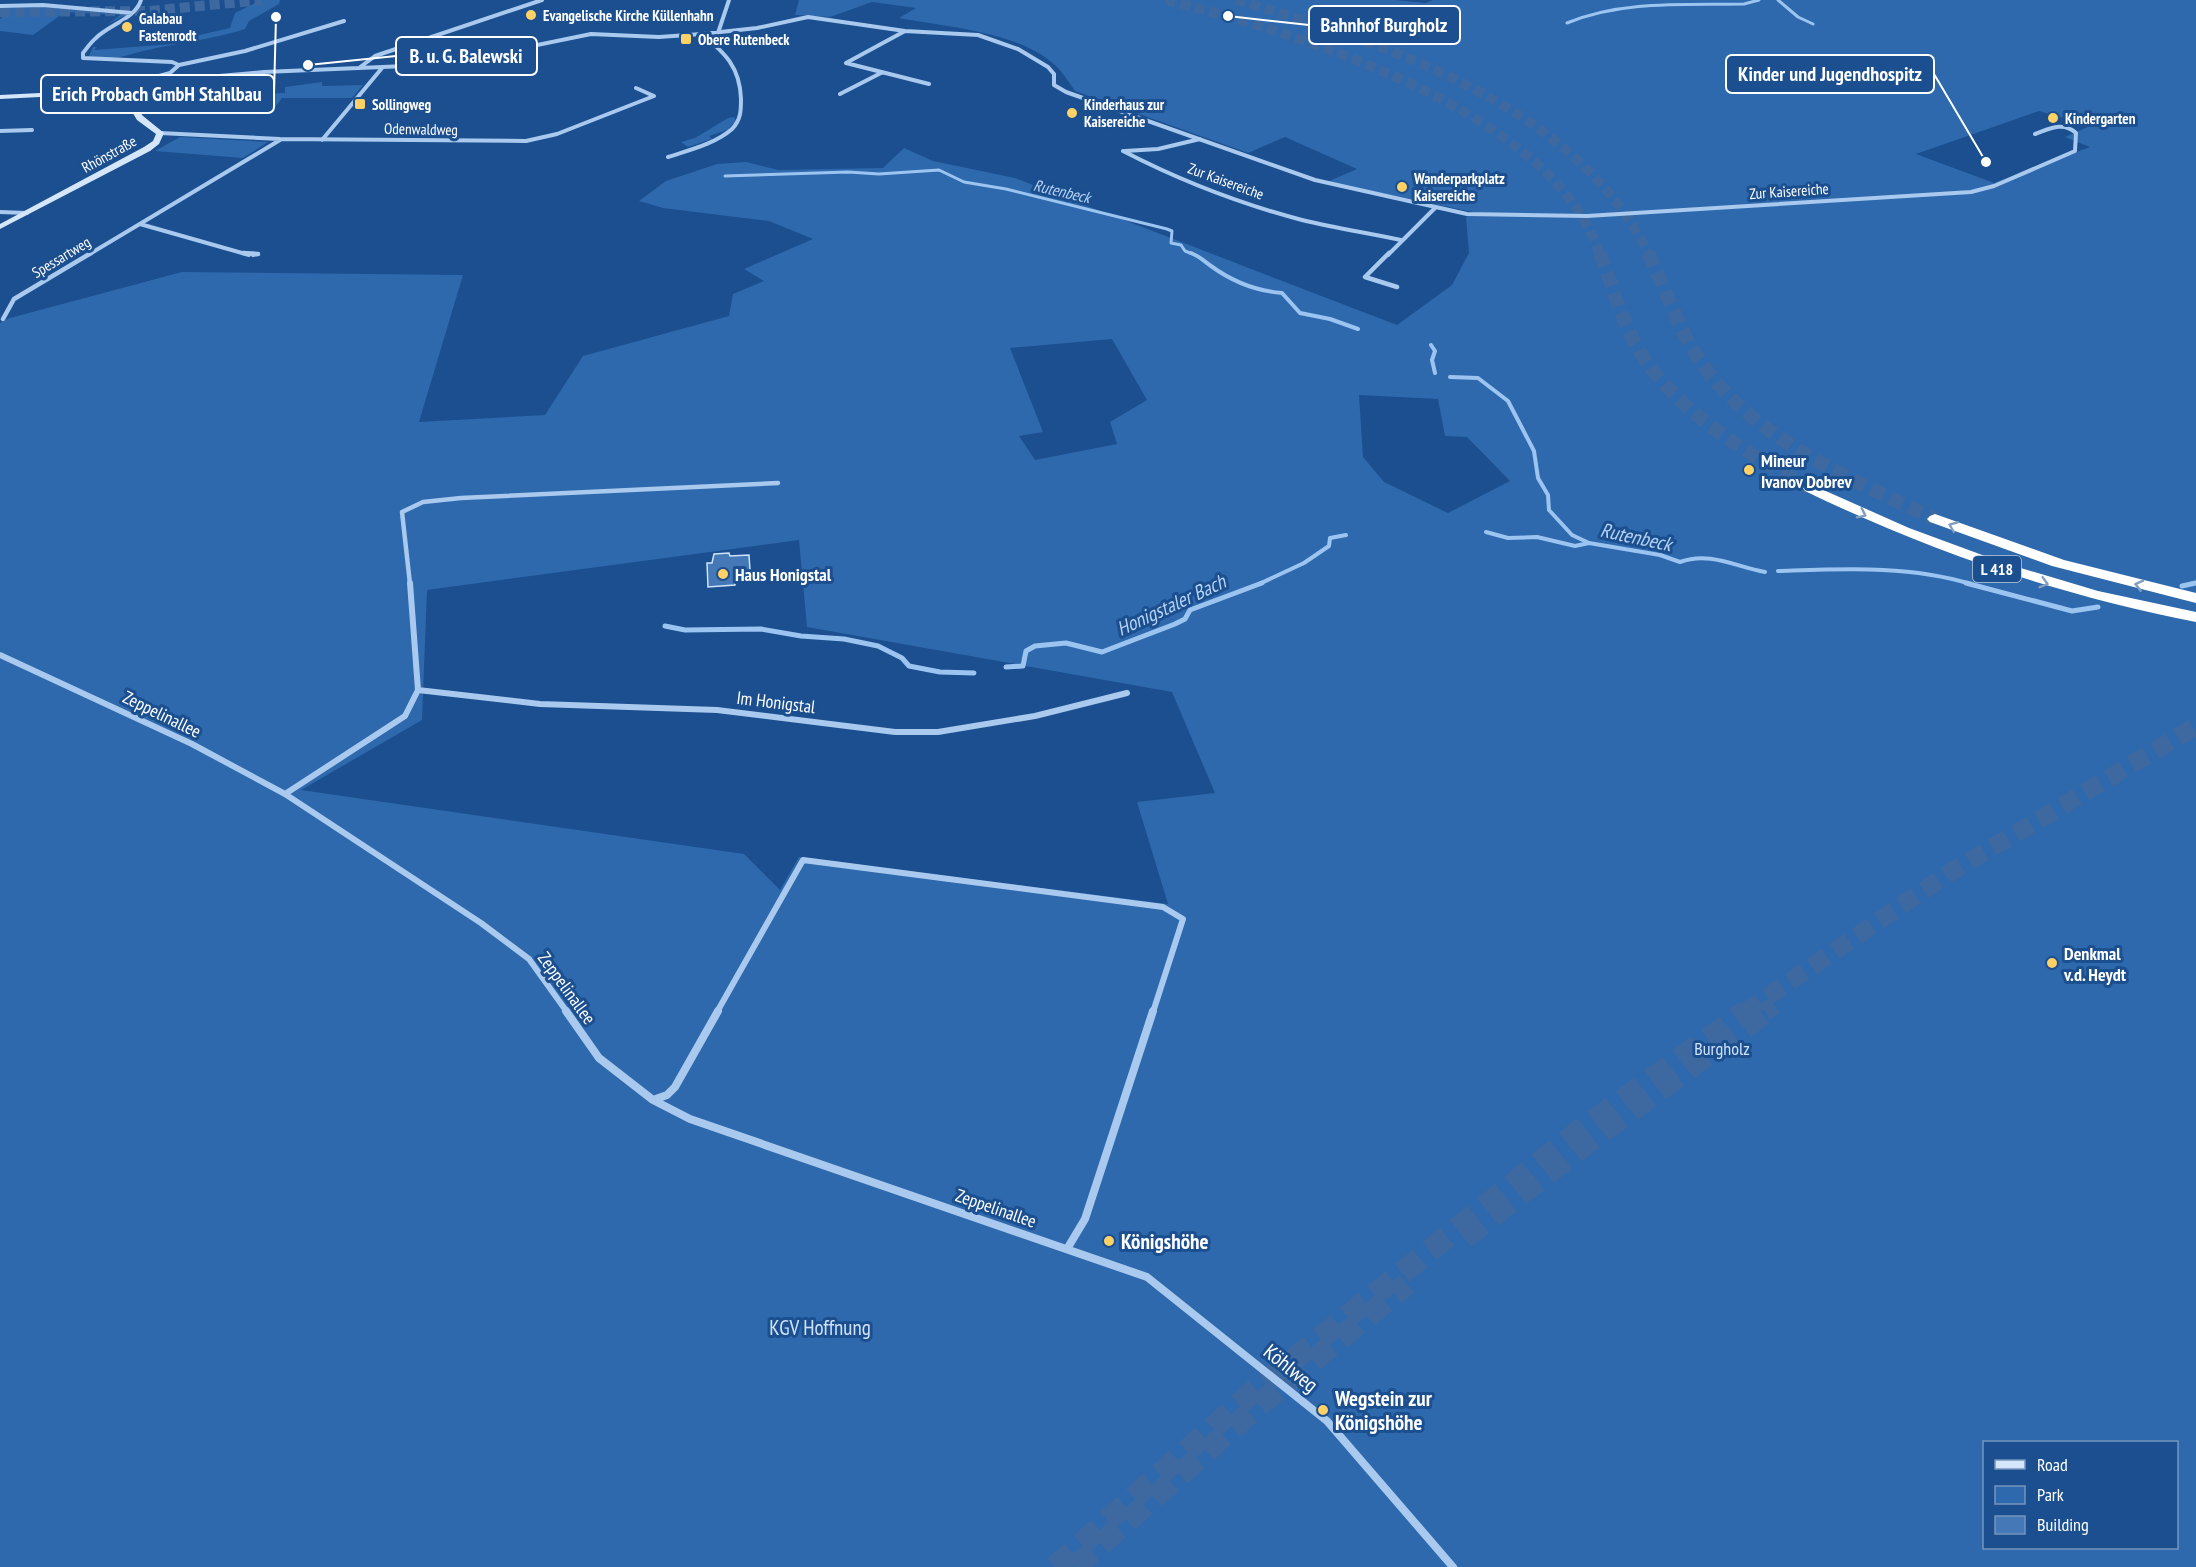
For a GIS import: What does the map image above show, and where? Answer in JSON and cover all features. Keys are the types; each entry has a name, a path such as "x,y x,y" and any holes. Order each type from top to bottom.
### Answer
{"highway":[{"name":"L 418","path":"1810,488 1921,540 2007,572 2100,597 2196,617"},
{"name":"L 418","path":"1935,519 2058,563 2196,598"}],"street":[{"path":"141,0 139,8 97,37 83,53 83,58 172,62 179,65"},
{"path":"359,68 375,56 542,0"},
{"path":"139,83 253,73 382,68 484,56 591,34 659,37 718,33 729,0"},
{"path":"0,6 43,5 132,13"},
{"name":"Zur Kaisereiche","path":"718,33 757,28 808,17 905,31 959,33 998,41 1048,67 1054,74 1054,85 1066,92 1341,188 1467,214 1598,216 1971,192 1995,186 2075,150 2076,133 2069,127 2060,126 2035,134"},
{"path":"97,94 170,73 179,65 245,51 344,21"},
{"path":"905,31 846,63 929,84"},
{"path":"668,157 723,134 735,126 740,117 741,80 736,64 702,34"},
{"path":"321,140 382,68"},
{"path":"840,94 882,73"},
{"name":"Odenwaldweg","path":"160,133 280,140 499,142 539,139 654,96 636,88"},
{"name":"Rhönstraße","path":"0,97 97,94 125,100 140,118 160,133 156,142 147,149 0,227"},
{"path":"0,131 32,130"},
{"name":"Zur Kaisereiche","path":"1201,139 1158,149 1123,151 1158,169 1260,207 1303,220 1401,240"},
{"name":"Spessartweg","path":"3,318 14,299 280,140"},
{"path":"1397,287 1365,277 1435,208"},
{"path":"0,212 28,213"},
{"path":"140,224 250,255 258,254"},
{"path":"285,794 391,727 405,716 418,690 415,628 402,512 429,501 461,498 778,483"},
{"name":"Zeppelinallee","path":"0,655 192,744 285,794 473,917 529,958 599,1058 653,1100 690,1119 1068,1249"},
{"name":"Im Honigstal","path":"418,690 540,704 717,710 895,732 938,732 981,725 1058,711 1127,693"},
{"path":"653,1100 667,1095 675,1087 803,860 1163,907 1183,919 1085,1219 1068,1249"},
{"name":"Köhlweg","path":"1068,1249 1147,1277 1327,1421 1453,1567"}],"green space":[{"path":"261,0 280,0 279,4 249,21 245,29 187,42 195,36 230,28 235,13"},
{"name":"Burgholz","path":"799,0 1395,0 1426,3 1433,0 2196,0 2196,1567 0,1567 0,323 10,318 182,272 463,275 419,422 545,415 583,356 729,316 733,294 764,281 744,269 813,239 769,221 663,208 639,201 666,181 717,164 746,162 778,170 883,168 904,148 933,161 1015,178 1397,325 1452,285 1469,253 1466,217 1473,212 1327,182 1357,169 1285,137 1248,153 1075,91 1059,69 1044,57 1006,39 962,28 899,18 916,8 872,2 830,17 795,15","holes":["2039,111 2090,126 2065,137 2090,147 1994,183 1916,154","1112,339 1147,400 1110,422 1117,444 1035,460 1019,436 1043,432 1010,348","1359,395 1438,399 1445,436 1467,437 1510,481 1448,513 1384,482 1363,457","799,540 807,627 1172,692 1215,793 1137,802 1168,904 799,857 780,890 744,854 301,790 422,720 427,590"]},
{"path":"38,6 126,15 108,24 120,15 65,12 33,35 0,31 0,19 9,11 0,10 0,8"},
{"path":"181,43 126,56 104,59 89,56 93,47 97,47 94,50"},
{"path":"322,82 322,86 363,85 352,98 282,98 272,111 193,111 197,96 285,93 285,87"},
{"path":"734,117 736,121 727,130 709,136 712,139 688,147 681,142 695,138 728,118"},
{"path":"180,137 268,142 243,158 155,151"}],"building":[{"name":"Haus Honigstal","path":"729,553 730,556 749,555 750,570 734,572 735,585 708,587 707,563 712,563 714,554"}],"waterway":[{"path":"1567,23 1610,10 1632,7 1744,4 1759,0"},
{"path":"1778,0 1798,17 1813,24"},
{"name":"Rutenbeck","path":"725,176 848,172 879,174 939,170 964,182 1006,189 1167,229 1172,231 1171,243 1181,245 1185,251 1195,255"},
{"name":"Rutenbeck","path":"1191,253 1195,255"},
{"name":"Rutenbeck","path":"1195,255 1236,281 1254,288 1282,293 1300,313 1330,319 1358,329"},
{"name":"Rutenbeck","path":"1431,345 1435,351 1432,360 1435,373"},
{"name":"Rutenbeck","path":"1450,377 1478,378 1508,401 1534,451 1538,478 1548,495 1549,510 1572,535 1589,543"},
{"name":"Honigstaler Bach","path":"1486,532 1508,538 1537,537 1575,546 1589,543"},
{"name":"Honigstaler Bach","path":"1259,584 1304,563 1329,546 1330,538 1346,535"},
{"name":"Rutenbeck","path":"1589,543 1660,555 1680,562 1691,559 1712,559 1765,572"},
{"name":"Rutenbeck","path":"1778,571 1851,569 1900,571 1971,584"},
{"name":"Honigstaler Bach","path":"1006,667 1023,666 1026,651 1035,646 1066,643 1102,652 1175,624 1185,619 1190,610 1262,583"},
{"name":"Rutenbeck","path":"1966,583 2072,611 2098,607"},
{"name":"Rutenbeck","path":"2182,586 2196,583 2190,584"},
{"name":"Honigstaler Bach","path":"665,626 685,630 761,629 801,636 844,639 878,646 902,658 909,666 940,672 974,673"}],"tunnel":[{"path":"0,12 149,11 262,0"},
{"path":"1166,0 1270,29 1327,49 1439,98 1490,128 1534,162 1575,205 1600,255"},
{"path":"1236,0 1353,37 1413,60 1471,87 1526,120 1575,158 1617,203 1649,254"},
{"path":"1600,253 1629,331 1642,355 1658,377 1676,396 1718,431 1740,447 1810,488"},
{"path":"1649,254 1688,341 1705,368 1726,393 1751,416 1810,457 1935,519"},
{"path":"1745,1012 1948,874 2196,726"},
{"path":"1765,1012 1775,1005"},
{"path":"1055,1567 1254,1391 1578,1132 1747,1011"},
{"path":"1464,1238 1588,1142 1767,1011"},
{"path":"1075,1567 1266,1399 1407,1284"}],"place":[{"name":"Evangelische Kirche Küllenhahn","path":"531,15"},
{"name":"Bahnhof Burgholz","path":"1228,16"},
{"name":"Erich Probach GmbH Stahlbau","path":"276,17"},
{"name":"Galabau Fastenrodt","path":"127,27"},
{"name":"Obere Rutenbeck","path":"686,39"},
{"name":"B. u. G. Balewski","path":"308,65"},
{"name":"Sollingweg","path":"360,104"},
{"name":"Kinderhaus zur Kaisereiche","path":"1072,113"},
{"name":"Kindergarten","path":"2053,118"},
{"name":"Kinder und Jugendhospitz","path":"1986,162"},
{"name":"Wanderparkplatz Kaisereiche","path":"1402,187"},
{"name":"Mineur Ivanov Dobrev","path":"1749,470"},
{"name":"Haus Honigstal","path":"723,574"},
{"name":"Denkmal v.d. Heydt","path":"2052,963"},
{"name":"Königshöhe","path":"1109,1241"},
{"name":"Wegstein zur Königshöhe","path":"1323,1410"}],"park label":[{"name":"KGV Hoffnung","path":"820,1327"}]}
